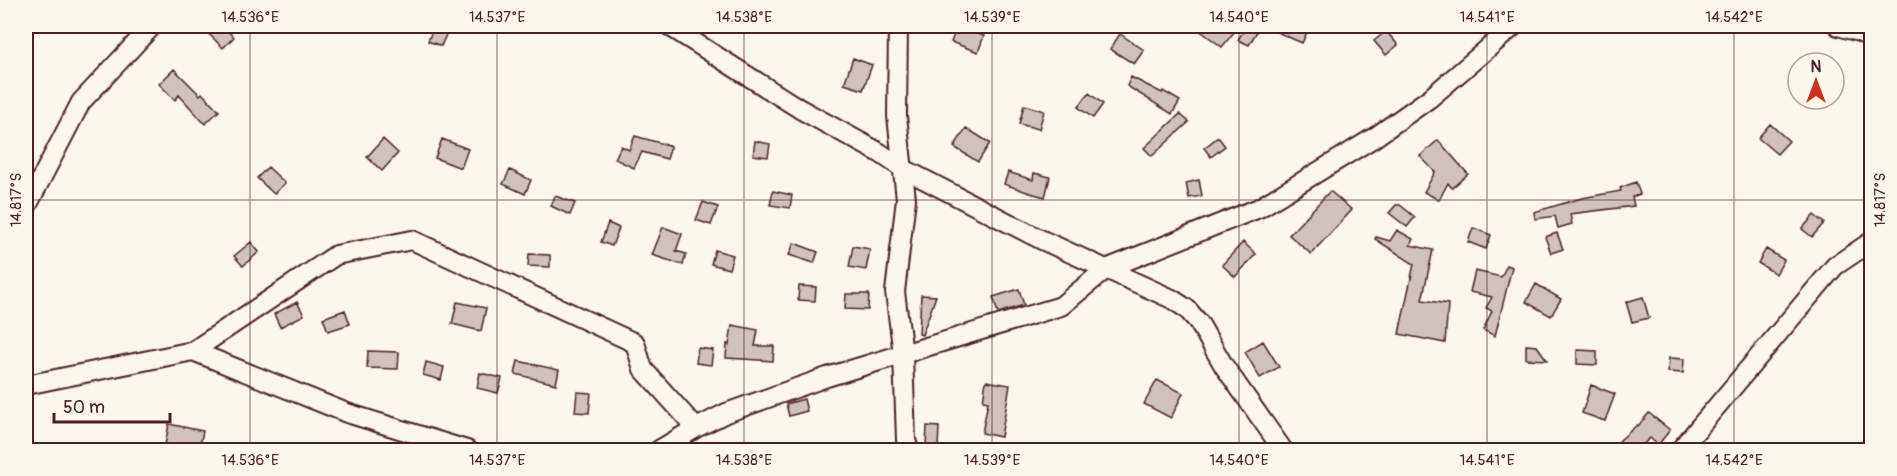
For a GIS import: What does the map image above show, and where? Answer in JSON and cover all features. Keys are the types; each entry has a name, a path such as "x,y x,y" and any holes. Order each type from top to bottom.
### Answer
{"street":[{"path":"26,208 81,102 152,26"},
{"path":"669,26 800,109 880,153 902,168 1042,240 1172,299 1187,309 1199,323 1224,366 1283,450"},
{"path":"898,26 897,116 906,199 895,292 903,354 906,440 909,450"},
{"path":"658,450 726,413 816,381 1061,306 1106,269 1259,208 1375,137 1430,98 1514,26"},
{"path":"1838,26 1872,38"},
{"path":"26,385 193,351 336,255 412,240 635,343 643,369 696,428"},
{"path":"1680,450 1835,266 1872,241"},
{"path":"193,351 346,413 467,450"}],"building":[{"path":"201,26 222,26 234,37 223,48"},
{"path":"434,26 450,26 441,46 428,41"},
{"path":"1194,26 1228,26 1235,31 1222,47"},
{"path":"1246,26 1260,26 1249,45 1238,40"},
{"path":"1263,26 1298,26 1308,30 1302,43"},
{"path":"957,27 984,36 978,52 951,42"},
{"path":"1386,31 1398,45 1386,55 1374,41"},
{"path":"1120,34 1144,50 1134,64 1110,49"},
{"path":"853,58 872,65 863,90 844,84"},
{"path":"174,69 219,111 205,124 179,95 175,100 159,84"},
{"path":"1131,77 1180,101 1172,114 1127,86"},
{"path":"1089,93 1103,104 1093,118 1078,107"},
{"path":"1024,105 1044,111 1039,129 1019,124"},
{"path":"1180,114 1189,122 1152,156 1144,148"},
{"path":"1770,124 1789,141 1777,154 1758,138"},
{"path":"966,128 990,143 978,162 954,147"},
{"path":"635,136 671,146 667,159 642,152 634,168 615,159 621,146 629,150"},
{"path":"1218,137 1225,146 1211,157 1204,148"},
{"path":"383,139 398,153 382,171 367,157"},
{"path":"442,139 468,149 461,168 435,158"},
{"path":"1438,140 1468,174 1452,188 1448,183 1439,200 1424,192 1435,172 1420,156"},
{"path":"755,141 770,144 768,157 753,155"},
{"path":"268,167 285,183 274,194 257,178"},
{"path":"510,170 531,180 525,194 503,184"},
{"path":"1008,172 1033,180 1034,173 1050,177 1045,197 1004,184"},
{"path":"1199,180 1202,196 1189,198 1186,183"},
{"path":"1636,182 1640,194 1632,197 1634,206 1570,214 1572,224 1558,228 1555,216 1535,219 1534,212 1582,198 1621,191 1620,188"},
{"path":"773,191 792,195 790,208 770,205"},
{"path":"1330,191 1352,210 1311,254 1289,235"},
{"path":"555,196 575,203 570,215 551,206"},
{"path":"703,202 718,207 711,225 696,220"},
{"path":"1396,205 1400,205 1415,217 1407,227 1389,213"},
{"path":"1814,215 1824,223 1812,237 1802,229"},
{"path":"608,223 619,228 612,246 601,242"},
{"path":"663,227 682,234 676,251 686,254 683,265 652,255"},
{"path":"1473,228 1491,235 1486,249 1468,242"},
{"path":"1397,230 1413,239 1410,245 1433,250 1422,300 1448,304 1445,343 1399,334 1414,264 1375,239 1376,237 1390,241"},
{"path":"1557,233 1563,249 1551,253 1545,237"},
{"path":"251,242 259,252 243,266 234,256"},
{"path":"1243,242 1256,254 1235,277 1222,265"},
{"path":"794,243 818,252 814,263 789,255"},
{"path":"853,246 870,249 866,270 849,267"},
{"path":"1766,249 1784,260 1776,274 1758,263"},
{"path":"715,250 733,255 729,269 711,264"},
{"path":"529,254 550,255 550,267 528,266"},
{"path":"1507,265 1512,267 1495,336 1483,330 1492,311 1486,308 1492,297 1470,292 1475,271 1501,277"},
{"path":"1536,284 1561,299 1551,316 1526,302"},
{"path":"799,286 816,287 815,301 798,300"},
{"path":"1019,289 1024,305 998,313 993,297"},
{"path":"846,294 869,294 868,310 845,309"},
{"path":"921,295 936,296 922,335 919,334"},
{"path":"1643,297 1649,318 1632,322 1626,302"},
{"path":"297,302 304,315 280,327 274,314"},
{"path":"457,302 486,308 481,331 452,324"},
{"path":"345,310 350,324 328,331 323,318"},
{"path":"732,325 758,330 755,346 774,346 773,361 726,358"},
{"path":"1263,341 1279,367 1260,378 1245,352"},
{"path":"1526,345 1537,346 1547,360 1526,359"},
{"path":"698,348 713,350 711,365 696,363"},
{"path":"1577,350 1597,351 1597,365 1577,364"},
{"path":"368,351 399,352 398,369 367,368"},
{"path":"1669,358 1684,359 1683,373 1668,372"},
{"path":"518,361 559,370 556,384 515,374"},
{"path":"426,362 444,367 441,380 423,375"},
{"path":"480,373 502,378 498,393 477,388"},
{"path":"1157,380 1183,393 1171,418 1144,404"},
{"path":"986,381 1010,385 1001,437 982,433 988,402 983,401"},
{"path":"1591,385 1615,394 1605,421 1582,413"},
{"path":"577,392 591,393 589,413 575,412"},
{"path":"804,399 807,411 789,416 786,404"},
{"path":"1649,413 1670,430 1658,445 1650,438 1637,450 1628,450 1619,441 1638,426"},
{"path":"169,424 203,431 199,450 164,450"},
{"path":"927,426 939,427 938,448 926,447"}]}
